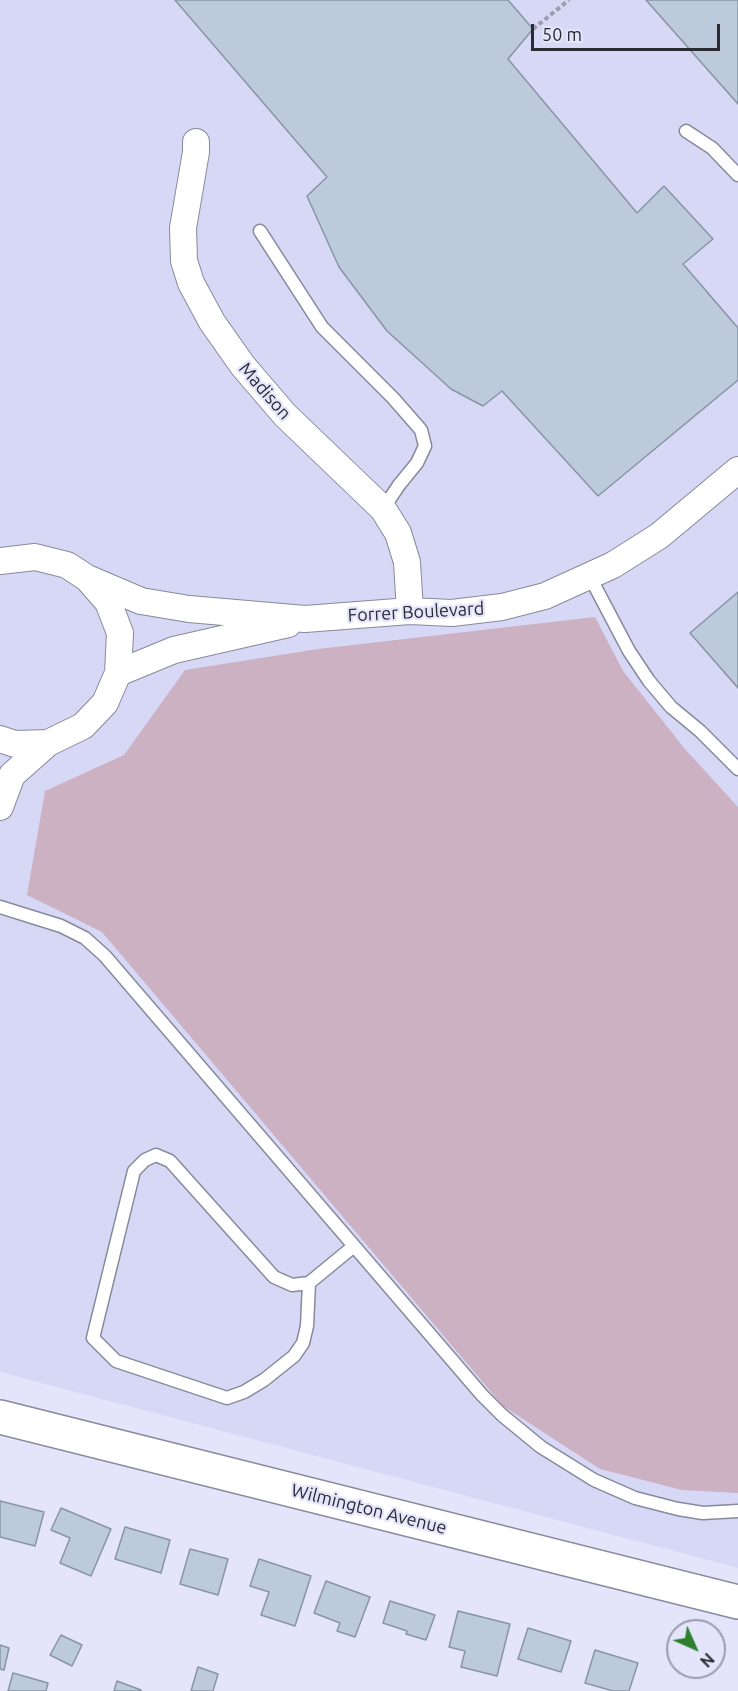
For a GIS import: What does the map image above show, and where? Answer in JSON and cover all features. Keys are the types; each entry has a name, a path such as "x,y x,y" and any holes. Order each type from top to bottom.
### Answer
{"main road":[{"name":"Wilmington Avenue","path":"0,1417 738,1602"}],"street":[{"name":"Madison","path":"196,142 183,228 184,261 191,283 212,322 243,366 285,416 383,509 398,533 407,562 410,611"},
{"name":"Forrer Boulevard","path":"118,673 174,650 305,619 410,611 452,614 502,607 545,596 590,577 659,537 738,470"},
{"name":"Forrer Boulevard","path":"1,560 35,557 67,565 87,578 141,601 189,609 305,619"},
{"name":"Forrer Boulevard","path":"0,807 12,775 48,743 82,726 105,703 118,673 120,633 108,602 87,578"},
{"name":"Forrer Boulevard","path":"0,740 15,744 48,743"}],"lane":[{"path":"686,130 712,148 738,176"},
{"path":"260,231 322,327 393,398 421,430 425,446 383,509"},
{"path":"590,577 629,651 649,681 671,707 700,731 738,769"},
{"path":"0,907 61,926 85,939 105,956 482,1395 541,1447 594,1480 635,1498 703,1514 738,1511"},
{"path":"309,1283 307,1326 303,1343 294,1356 264,1380 244,1392 227,1398 116,1361 93,1338 134,1171 145,1160 156,1155 170,1161 274,1277 292,1285 309,1283 354,1246"}],"path":[{"path":"533,29 569,0"}],"shaded area":[{"path":"0,0 738,0 738,1568 0,1372"},
{"path":"595,617 623,671 685,749 738,807 738,1493 682,1490 600,1469 503,1406 102,932 27,895 45,791 124,755 185,670 318,649"}],"building":[{"path":"175,0 508,0 533,29 508,59 637,213 664,186 713,239 683,264 738,328 738,380 598,496 502,391 483,406 451,389 387,331 339,267 307,196 327,177"},
{"path":"646,0 738,0 738,104"},
{"path":"738,592 738,688 690,633"},
{"path":"0,1501 44,1512 35,1546 0,1537"},
{"path":"61,1508 111,1529 91,1576 60,1563 70,1538 51,1530"},
{"path":"125,1527 170,1540 161,1573 115,1559"},
{"path":"190,1549 228,1559 218,1595 180,1584"},
{"path":"259,1559 311,1576 295,1626 261,1615 269,1592 250,1586"},
{"path":"326,1581 370,1597 355,1637 337,1631 340,1623 314,1613"},
{"path":"390,1601 435,1615 426,1640 383,1623"},
{"path":"458,1611 510,1624 497,1676 461,1667 465,1651 449,1647"},
{"path":"528,1628 571,1641 561,1672 518,1659"},
{"path":"61,1635 82,1645 72,1666 50,1655"},
{"path":"0,1645 9,1648 4,1670 0,1669"},
{"path":"595,1650 638,1663 629,1691 613,1691 585,1683"},
{"path":"198,1667 218,1674 213,1691 191,1691"},
{"path":"13,1673 48,1683 46,1691 8,1691"},
{"path":"117,1681 141,1690 141,1691 114,1691"}]}
